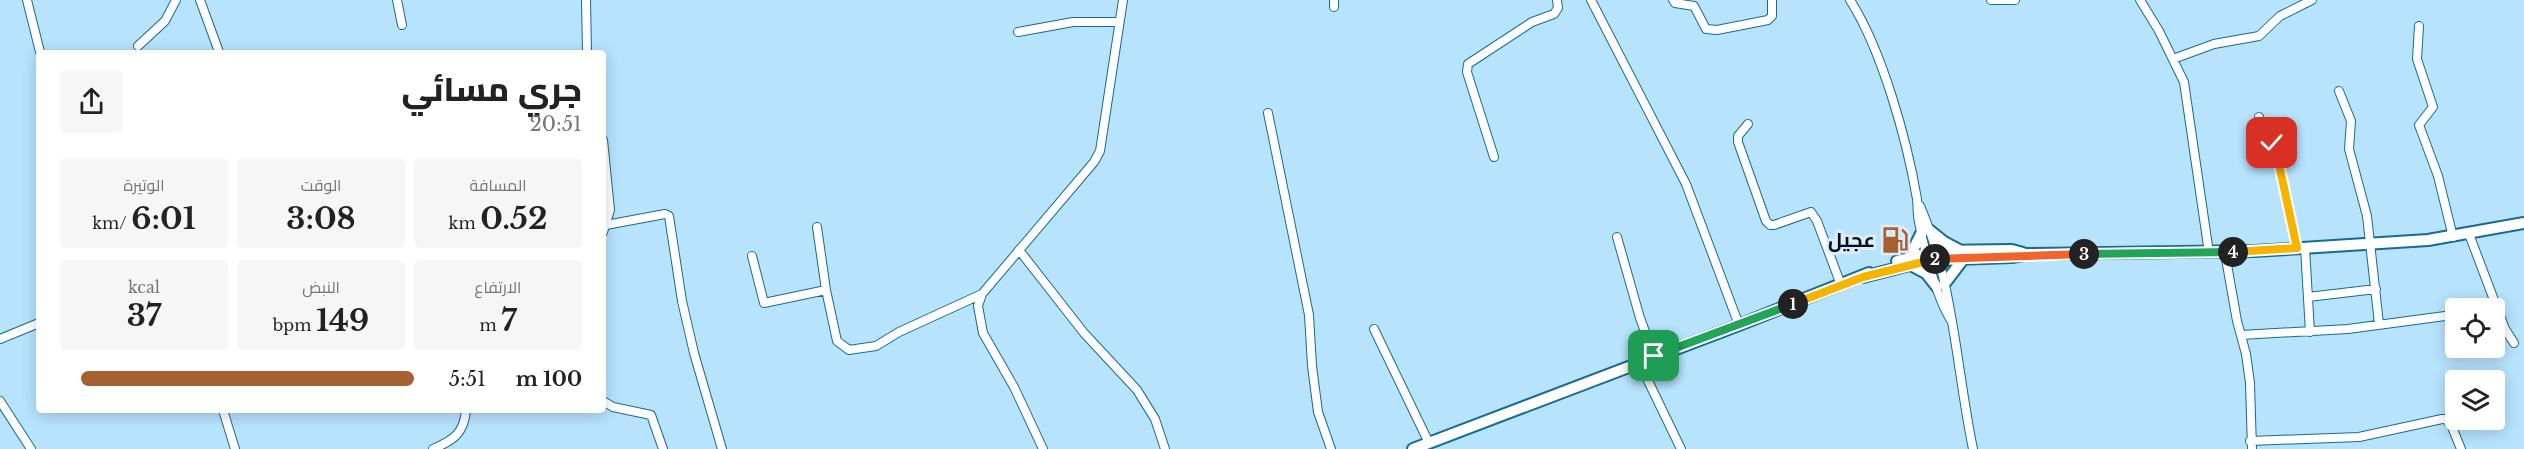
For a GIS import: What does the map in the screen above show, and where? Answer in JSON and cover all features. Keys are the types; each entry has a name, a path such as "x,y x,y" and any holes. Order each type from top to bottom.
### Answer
{"main road":[{"path":"1413,449 1863,277 1872,271 1932,255 2012,250 2028,254 2225,253 2453,237 2524,223"},
{"path":"1910,260 1925,232 1962,254"},
{"path":"1910,260 1941,285 1962,254"}],"street":[{"path":"27,0 40,50"},
{"path":"138,46 165,21 176,0"},
{"path":"200,0 218,50"},
{"path":"397,0 402,25"},
{"path":"586,0 587,50"},
{"path":"817,227 826,290 837,341 849,350 876,346 899,332 981,294 1094,162 1100,151 1118,22 1124,0"},
{"path":"1494,157 1467,72 1468,64 1532,22 1554,14 1558,8 1557,0"},
{"path":"1591,0 1686,184 1739,325"},
{"path":"1673,0 1675,3 1694,6 1706,29 1718,30 1768,20 1772,16 1772,0"},
{"path":"1850,0 1872,42 1908,156 1925,232 1941,285 1945,312 1952,322 1973,449"},
{"path":"1992,0 2015,0"},
{"path":"2140,0 2184,82 2209,253"},
{"path":"2173,59 2214,44 2259,36 2280,16 2312,0"},
{"path":"1018,32 1073,22 1118,22"},
{"path":"2419,26 2417,59 2433,107 2419,125 2438,176 2453,237"},
{"path":"2339,91 2351,121 2349,149 2367,216 2379,324"},
{"path":"1268,113 1309,315 1318,412 1331,449"},
{"path":"2259,117 2278,160 2301,248 2310,332"},
{"path":"1748,124 1738,136 1738,142 1768,224 1774,225 1811,212 1817,221 1841,285"},
{"path":"606,170 610,210 606,225"},
{"path":"606,229 665,214 669,216 687,322 722,449"},
{"path":"2469,234 2502,320 2514,342"},
{"path":"1617,237 1640,318 1654,356"},
{"path":"1020,250 1084,333 1137,390 1155,419 1165,449"},
{"path":"2225,253 2250,383 2251,445 2359,437 2446,419 2461,449"},
{"path":"752,256 764,303 826,290"},
{"path":"2308,297 2376,289"},
{"path":"981,294 978,318 983,333 1014,387 1043,449"},
{"path":"2241,335 2310,332 2445,316"},
{"path":"0,339 36,324"},
{"path":"1374,329 1429,443"},
{"path":"1639,362 1681,449"},
{"path":"0,401 31,449"},
{"path":"606,403 613,407 651,415 663,449"},
{"path":"224,413 235,449"},
{"path":"433,449 458,436 465,422 466,413"}],"place":[{"name":"عجيل","path":"1895,240"}],"route":[{"path":"1654,356 1863,277 1929,260 2012,258 2028,254 2225,253 2297,248 2278,160 2272,143"}]}
